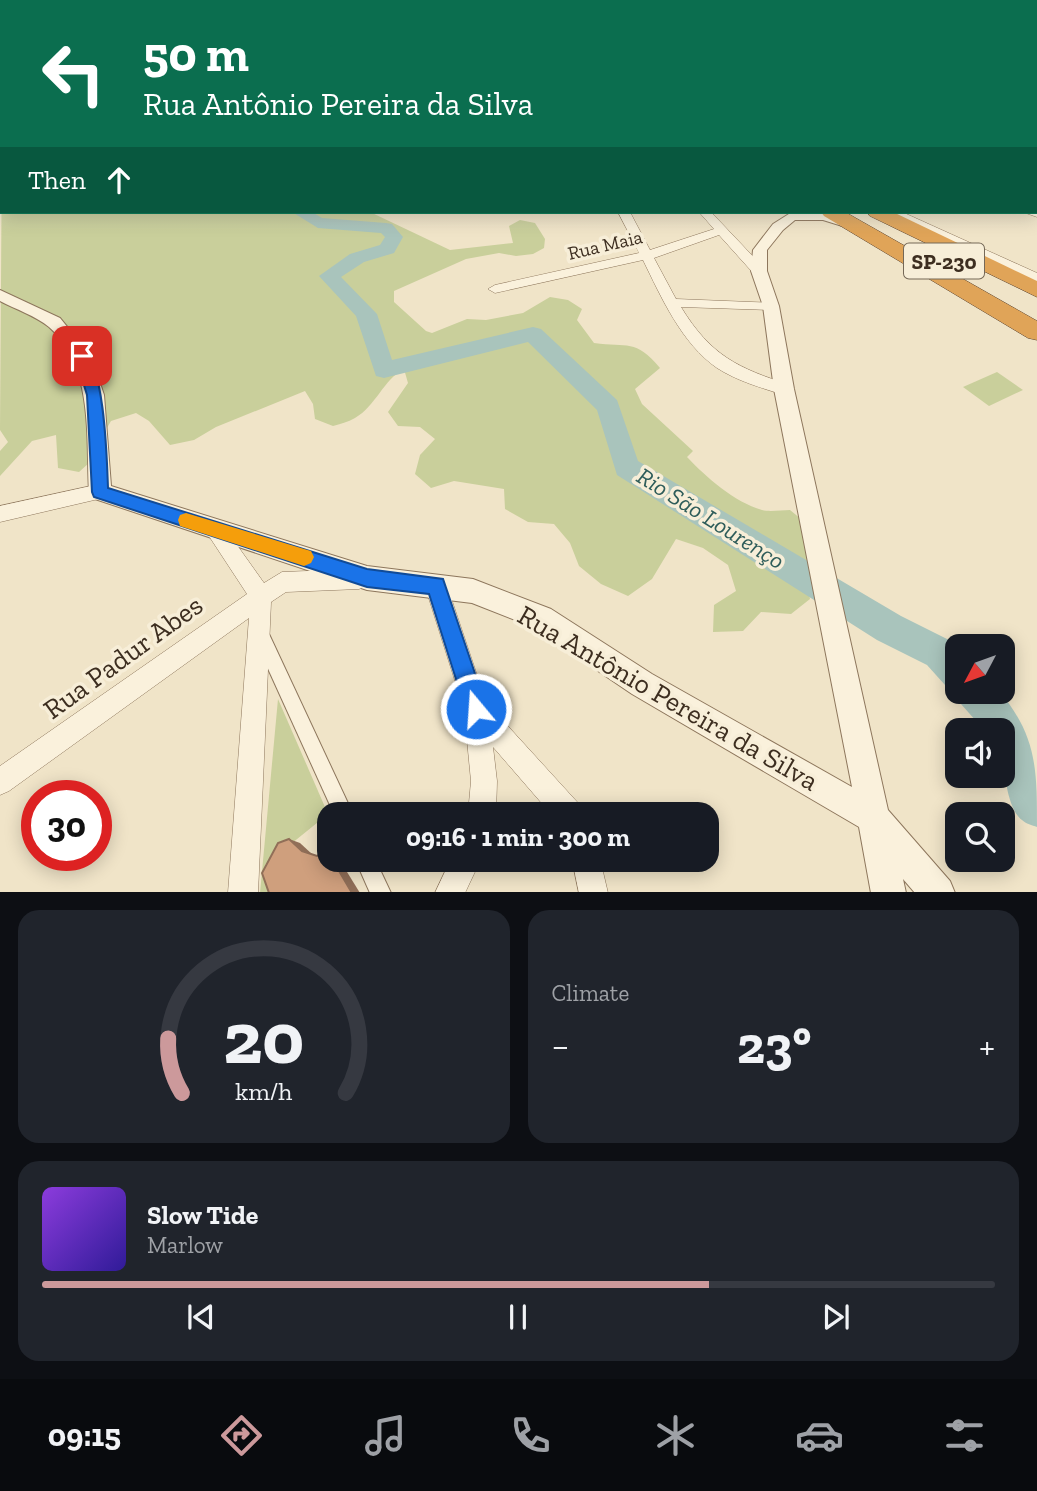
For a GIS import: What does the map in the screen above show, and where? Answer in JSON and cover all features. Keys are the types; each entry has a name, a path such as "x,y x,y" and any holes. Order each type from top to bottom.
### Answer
{"highway":[{"path":"837,214 857,221 924,267 1037,332"},
{"path":"898,218 1037,284"},
{"name":"SP-230","path":"898,218 1037,290"},
{"name":"SP-230","path":"857,221 1037,309"},
{"path":"924,267 1037,321"}],"street":[{"path":"625,214 690,332 715,359 734,371 784,389"},
{"path":"707,214 759,271"},
{"path":"857,221 792,214 760,250 759,271 771,306 784,389 821,557 888,892"},
{"path":"898,218 1037,278"},
{"name":"Rua Maia","path":"495,289 649,256 722,230"},
{"path":"0,295 54,321 82,356 94,395 100,492 0,514"},
{"path":"673,303 771,306"},
{"name":"Rua Antônio Pereira da Silva","path":"100,492 367,578 473,591 542,618 642,684 873,817"},
{"path":"215,530 271,589"},
{"path":"243,892 258,630 271,589 288,552"},
{"path":"271,589 367,578"},
{"path":"436,586 476,709 484,781 483,802"},
{"name":"Rua Padur Abes","path":"0,782 271,589"},
{"path":"258,630 338,802"},
{"path":"476,709 558,802"},
{"path":"873,817 938,892"},
{"path":"371,872 381,892"},
{"path":"449,892 460,872"},
{"path":"589,872 594,892"}],"green space":[{"path":"1,214 374,214 450,250 513,243 509,226 520,220 535,223 545,239 544,248 533,254 516,256 499,253 466,259 394,291 394,302 426,331 432,333 467,319 486,320 523,313 550,297 568,300 582,309 577,320 594,343 630,346 644,352 660,368 635,389 642,404 693,451 687,457 741,501 765,511 790,510 812,528 814,551 804,571 810,599 791,614 761,612 743,631 713,632 714,605 736,591 728,565 703,548 676,539 652,579 628,596 601,584 579,566 570,543 554,524 528,522 505,509 504,489 454,481 431,488 415,474 420,455 435,439 420,427 398,426 388,412 408,383 404,369 390,380 362,413 350,421 333,426 315,419 313,404 305,391 216,427 194,440 170,445 149,421 136,413 111,421 101,438 99,454 79,472 58,468 56,435 32,441 0,476 0,451 8,442 0,430"},
{"path":"997,372 1023,390 989,406 963,387"},
{"path":"278,699 323,802 317,802 317,823 265,865 274,892 260,892"}],"building":[{"path":"289,839 302,851 317,856 317,872 340,872 351,892 269,892 262,873 278,843"}],"waterway":[{"name":"Rio São Lourenço","path":"304,214 318,223 386,228 394,237 387,249 357,258 329,276 366,314 384,370 533,334 608,406 627,467 889,628 939,653 945,660"},
{"name":"Rio São Lourenço","path":"986,704 1006,726 1033,803 1037,807"}],"slow traffic":[{"path":"186,520 304,557"}],"route":[{"path":"82,356 94,395 100,492 367,578 436,586 476,709"}]}
